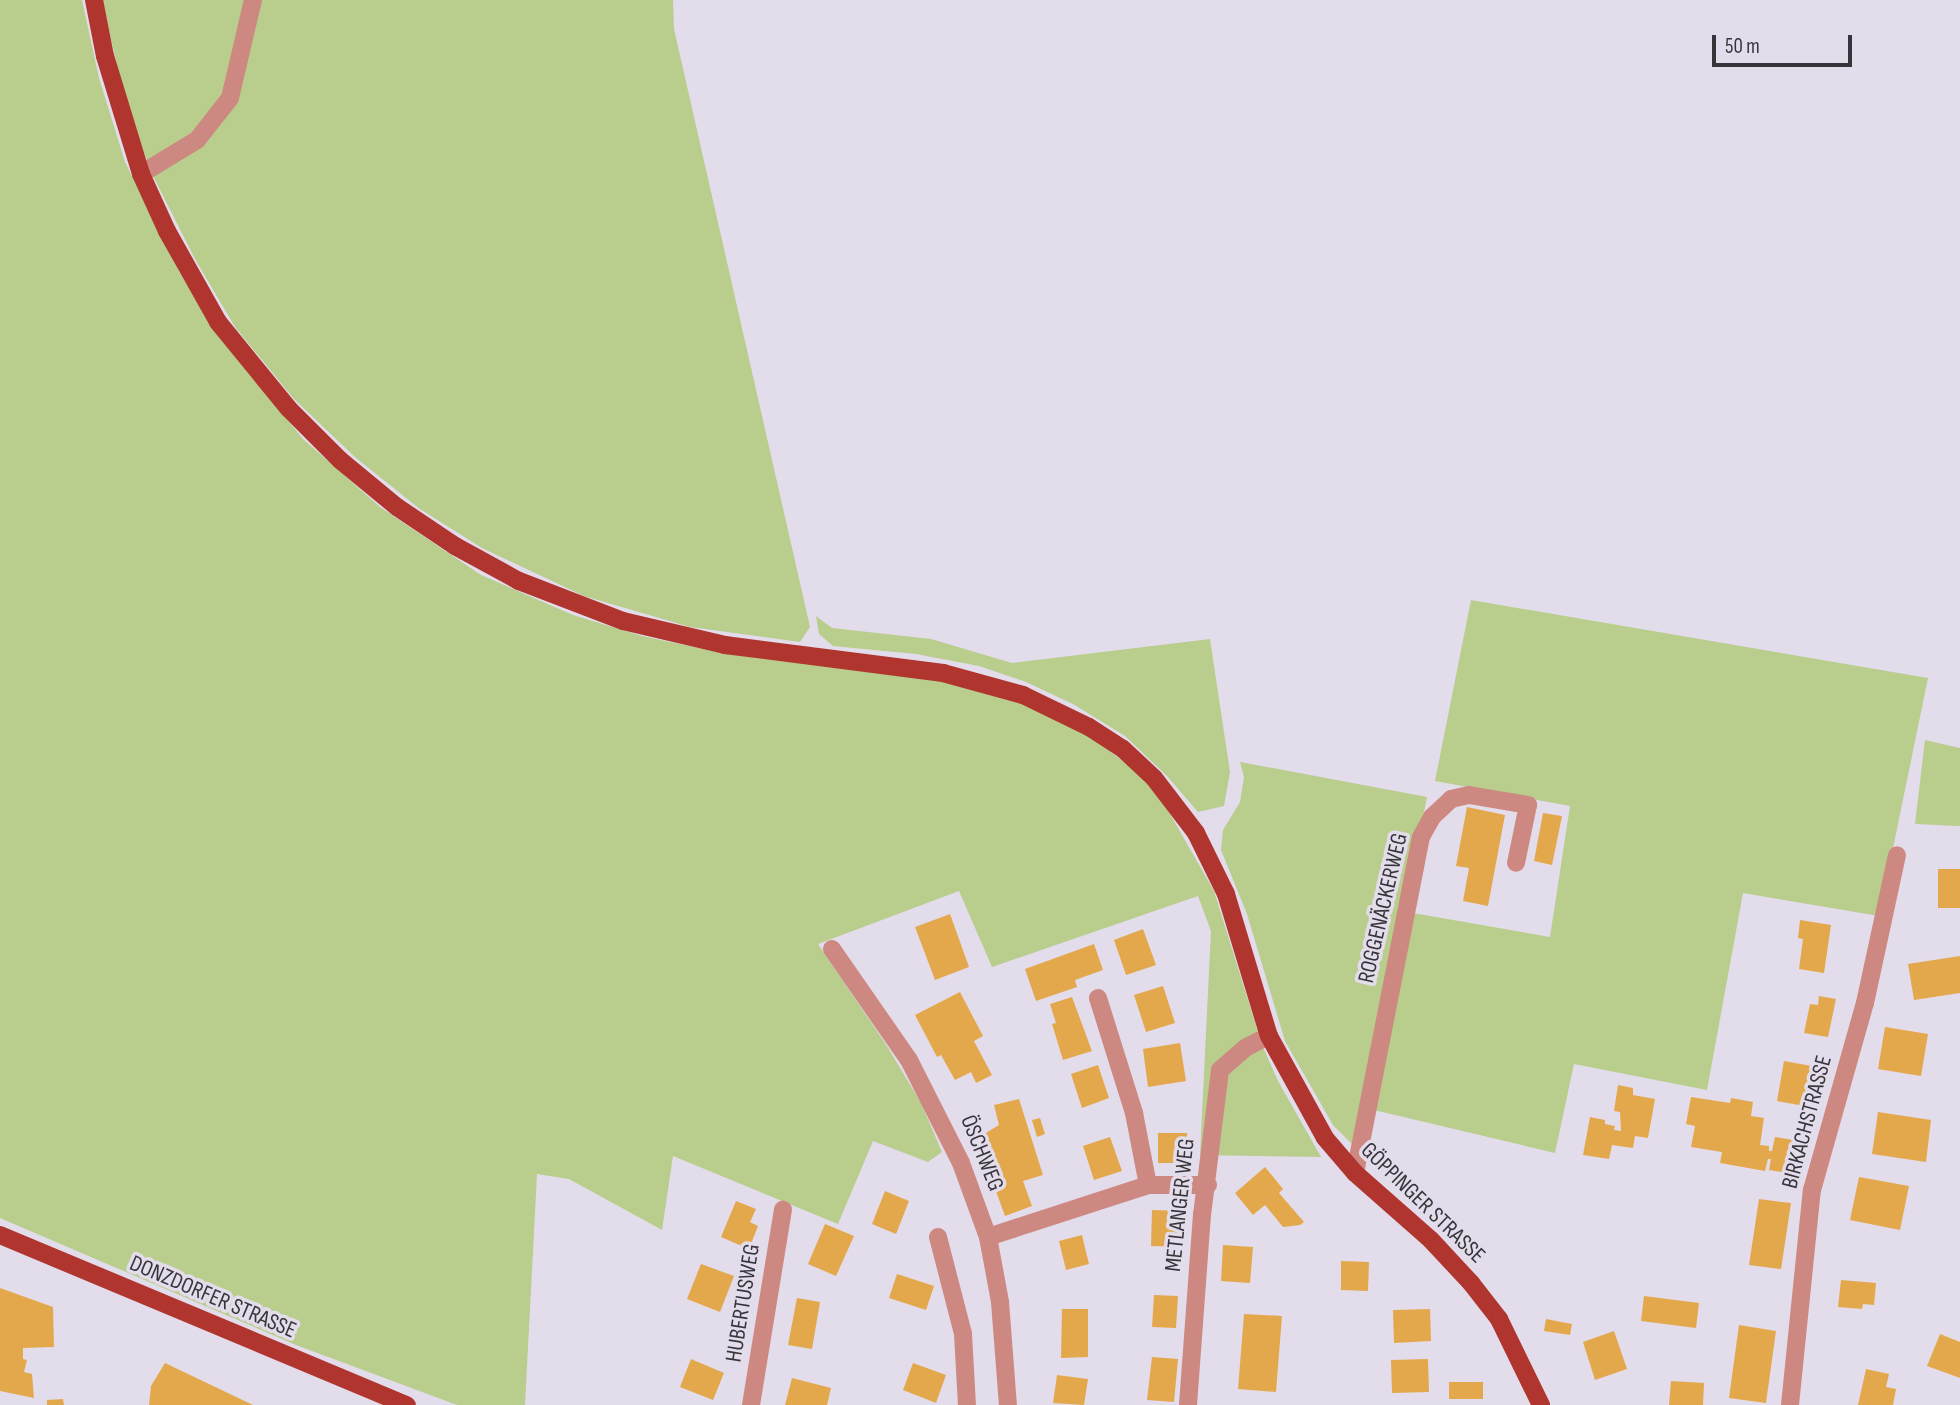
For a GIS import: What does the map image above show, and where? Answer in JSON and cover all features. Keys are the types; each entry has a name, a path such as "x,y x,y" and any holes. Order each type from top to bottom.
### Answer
{"main road":[{"name":"GÖPPINGER STRASSE","path":"94,0 108,69 141,173 167,231 218,322 289,410 340,460 397,507 455,546 519,581 572,603 665,632 724,645 930,671 990,684 1052,707 1122,749 1154,778 1196,833 1226,894 1269,1036 1325,1138 1355,1173 1431,1240 1471,1283 1499,1319 1541,1405"},
{"name":"DONZDORFER STRASSE","path":"0,1235 407,1405"}],"street":[{"path":"141,173 197,140 230,98 253,0"},
{"name":"ROGGENÄCKERWEG","path":"1355,1173 1421,837 1432,817 1451,799 1469,795 1528,805 1516,863"},
{"name":"BIRKACHSTRASSE","path":"1790,1405 1812,1189 1865,1003 1897,855"},
{"name":"ÖSCHWEG","path":"832,949 909,1060 939,1114 961,1163 988,1237 1000,1301 1009,1405"},
{"path":"1098,998 1134,1113 1148,1185"},
{"name":"METLANGER WEG","path":"1188,1405 1202,1215 1208,1185 1220,1070 1245,1048 1269,1036"},
{"path":"988,1237 1148,1185 1208,1185"},
{"name":"HUBERTUSWEG","path":"751,1405 783,1209"},
{"path":"938,1237 963,1334 967,1405"}],"green space":[{"path":"0,0 82,0 99,78 125,162 180,273 222,339 303,439 380,507 481,575 573,615 642,636 727,654 885,670 966,686 1016,700 1061,719 1105,747 1135,771 1162,800 1214,891 1262,1045 1278,1081 1321,1157 1200,1155 1211,931 1198,896 992,967 959,891 818,944 887,1046 921,1103 942,1152 928,1162 873,1141 838,1224 673,1156 662,1230 569,1179 537,1174 525,1405 457,1405 296,1345 0,1218"},
{"path":"102,0 673,0 674,29 810,627 800,642 690,627 584,596 482,548 420,509 356,458 294,399 235,327 195,259 152,174 126,104"},
{"path":"1471,600 1928,678 1879,916 1743,893 1707,1090 1574,1064 1555,1153 1374,1110 1413,913 1550,937 1570,806 1435,781"},
{"path":"816,616 832,628 931,639 1012,663 1210,639 1230,772 1224,806 1198,812 1167,776 1125,736 1073,704 1026,682 979,666 916,654 833,646 819,634"},
{"path":"1925,740 1960,748 1960,826 1915,824"},
{"path":"1240,762 1427,797 1361,1131 1354,1146 1333,1125 1285,1041 1247,914 1221,850 1223,830 1240,802 1244,777"}],"building":[{"path":"1467,807 1505,815 1488,906 1463,901 1469,868 1456,866"},
{"path":"1543,813 1562,816 1552,865 1534,861"},
{"path":"1938,869 1960,869 1960,908 1938,908"},
{"path":"950,914 969,967 935,980 915,927"},
{"path":"1800,920 1831,925 1824,973 1799,969 1803,939 1798,938"},
{"path":"1143,929 1156,965 1126,975 1114,940"},
{"path":"1094,944 1103,970 1075,980 1077,987 1036,1001 1025,969"},
{"path":"1960,956 1960,993 1914,1000 1908,964"},
{"path":"1163,986 1175,1023 1146,1032 1134,995"},
{"path":"960,992 983,1036 974,1041 992,1075 976,1083 971,1072 955,1080 941,1055 937,1057 915,1015"},
{"path":"1819,996 1836,999 1828,1037 1804,1033 1810,1004 1818,1005"},
{"path":"1072,997 1092,1051 1063,1060 1052,1024 1056,1023 1050,1004"},
{"path":"1885,1027 1928,1034 1921,1076 1878,1069"},
{"path":"1180,1043 1186,1081 1148,1087 1143,1049"},
{"path":"1784,1061 1817,1067 1810,1107 1777,1101"},
{"path":"1098,1065 1109,1098 1082,1108 1071,1074"},
{"path":"1618,1085 1633,1088 1633,1095 1655,1099 1648,1138 1635,1136 1633,1148 1612,1145 1609,1159 1583,1155 1590,1117 1605,1120 1605,1124 1615,1126 1614,1130 1621,1131 1620,1112 1614,1111"},
{"path":"1691,1097 1730,1103 1731,1098 1753,1102 1751,1116 1764,1118 1760,1145 1769,1146 1769,1151 1772,1151 1775,1137 1799,1141 1794,1174 1769,1170 1771,1159 1768,1159 1765,1171 1720,1163 1722,1152 1691,1147 1695,1126 1686,1124"},
{"path":"1019,1099 1043,1175 1023,1181 1032,1206 1005,1216 993,1183 999,1181 984,1134 999,1125 994,1105"},
{"path":"1878,1112 1931,1120 1926,1162 1872,1154"},
{"path":"1040,1118 1045,1134 1037,1137 1032,1120"},
{"path":"1158,1133 1187,1133 1187,1163 1158,1163"},
{"path":"1110,1137 1122,1171 1094,1180 1083,1146"},
{"path":"1265,1167 1283,1189 1279,1193 1304,1222 1300,1225 1283,1227 1265,1205 1253,1215 1235,1193"},
{"path":"1859,1177 1909,1186 1900,1230 1850,1220"},
{"path":"885,1191 909,1201 896,1234 872,1224"},
{"path":"1759,1199 1791,1203 1781,1269 1749,1265"},
{"path":"736,1201 756,1209 750,1222 758,1226 749,1249 721,1237"},
{"path":"1152,1210 1186,1211 1185,1247 1151,1246"},
{"path":"825,1224 854,1236 836,1276 808,1264"},
{"path":"1082,1235 1089,1264 1066,1270 1059,1241"},
{"path":"1223,1245 1253,1247 1250,1283 1221,1281"},
{"path":"1341,1261 1369,1262 1368,1291 1341,1290"},
{"path":"701,1264 734,1276 720,1312 687,1299"},
{"path":"897,1274 934,1286 926,1310 889,1298"},
{"path":"1841,1280 1876,1283 1874,1305 1863,1304 1862,1309 1838,1307"},
{"path":"0,1288 53,1307 54,1347 23,1348 23,1359 27,1360 24,1372 32,1374 34,1398 0,1391"},
{"path":"1154,1295 1178,1296 1176,1328 1152,1327"},
{"path":"1644,1296 1699,1303 1696,1328 1641,1321"},
{"path":"797,1298 820,1302 812,1349 788,1345"},
{"path":"1062,1309 1088,1309 1088,1357 1061,1358"},
{"path":"1430,1309 1431,1341 1394,1343 1393,1310"},
{"path":"1244,1314 1282,1316 1276,1392 1238,1389"},
{"path":"1546,1319 1572,1324 1570,1335 1544,1331"},
{"path":"1739,1325 1776,1331 1766,1403 1729,1398"},
{"path":"1614,1331 1627,1369 1595,1380 1583,1342"},
{"path":"1940,1334 1960,1342 1960,1378 1927,1366"},
{"path":"1152,1357 1178,1359 1174,1402 1147,1400"},
{"path":"691,1359 724,1373 713,1400 680,1387"},
{"path":"1428,1359 1429,1392 1392,1393 1391,1360"},
{"path":"165,1363 253,1405 149,1405 151,1386"},
{"path":"913,1363 946,1375 936,1403 903,1390"},
{"path":"1866,1369 1889,1374 1886,1387 1896,1389 1893,1405 1858,1405"},
{"path":"1057,1375 1088,1379 1084,1405 1053,1403"},
{"path":"792,1378 831,1388 827,1405 785,1405"},
{"path":"1671,1381 1704,1383 1703,1405 1669,1405"},
{"path":"1449,1382 1483,1382 1483,1399 1449,1399"},
{"path":"63,1399 64,1405 47,1405 47,1400"}]}
